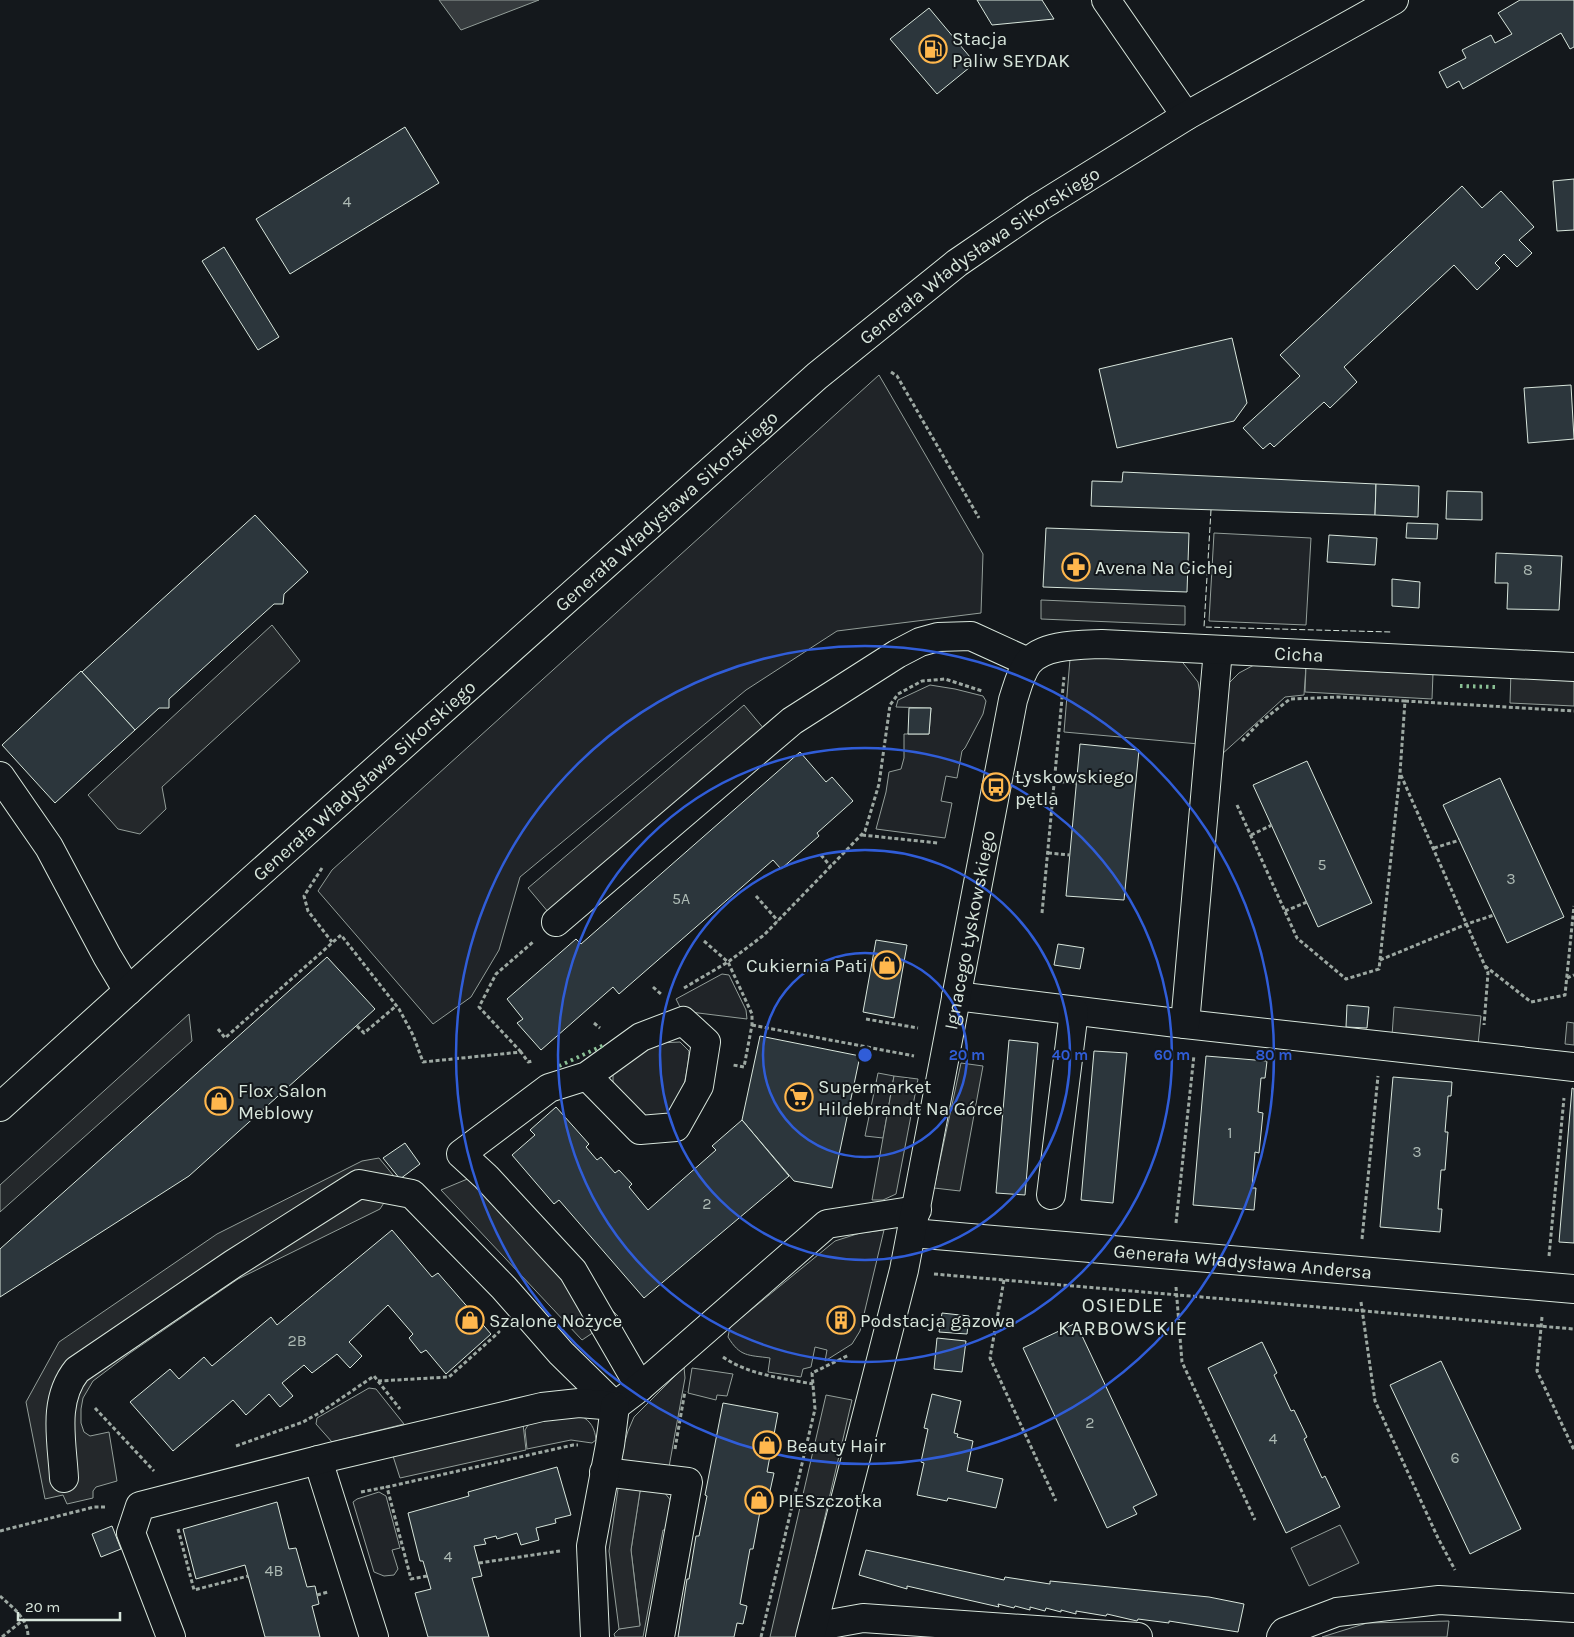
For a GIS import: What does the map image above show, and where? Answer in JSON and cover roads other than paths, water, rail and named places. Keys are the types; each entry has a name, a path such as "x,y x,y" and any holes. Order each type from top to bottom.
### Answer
{"street":[{"path":"1106,0 1186,116"},
{"name":"Generała Władysława Sikorskiego","path":"0,1107 816,376 958,262 1036,209 1186,116 1394,0"},
{"path":"556,922 792,721 905,650 920,642 938,637 970,636 1028,662"},
{"name":"Cicha","path":"1028,662 1046,651 1069,645 1102,644 1574,666"},
{"path":"1191,1024 1218,650"},
{"name":"Ignacego Łyskowskiego","path":"812,1632 904,1270 1013,700 1019,680 1028,662"},
{"path":"0,776 49,847 107,956 128,991"},
{"path":"956,996 1074,1011 1571,1066"},
{"path":"1051,1196 1074,1011"},
{"path":"587,1076 640,1130 676,1127 699,1086 706,1042 683,1021 642,1038 587,1076 549,1088 461,1154 486,1177 574,1271 640,1387"},
{"path":"64,1478 60,1410 69,1380 77,1370 225,1270 359,1184 412,1194 504,1288 561,1353 615,1406"},
{"name":"Generała Władysława Andersa","path":"615,1406 640,1387 827,1224 914,1221 1173,1255 1574,1289"},
{"path":"171,1637 131,1533 140,1506 318,1460 542,1407 579,1403 615,1406"},
{"path":"595,1637 591,1546 615,1406"},
{"path":"318,1460 374,1637"},
{"path":"604,1472 688,1482 660,1637"},
{"path":"1281,1637 1284,1632 1337,1612 1438,1600 1574,1608"},
{"path":"812,1632 863,1618 1138,1637"}],"place":[{"name":"Stacja Paliw SEYDAK","path":"933,49"},
{"name":"Avena Na Cichej","path":"1076,567"},
{"name":"Łyskowskiego pętla","path":"996,787"},
{"name":"Cukiernia Pati","path":"887,965"},
{"name":"Supermarket Hildebrandt Na Górce","path":"799,1097"},
{"name":"Flox Salon Meblowy","path":"219,1101"},
{"name":"Szalone Nożyce","path":"470,1320"},
{"name":"Podstacja gazowa","path":"841,1320"},
{"name":"Beauty Hair","path":"767,1445"},
{"name":"PIESzczotka","path":"759,1500"}],"district":[{"name":"OSIEDLE KARBOWSKIE","path":"1123,1316"}]}
